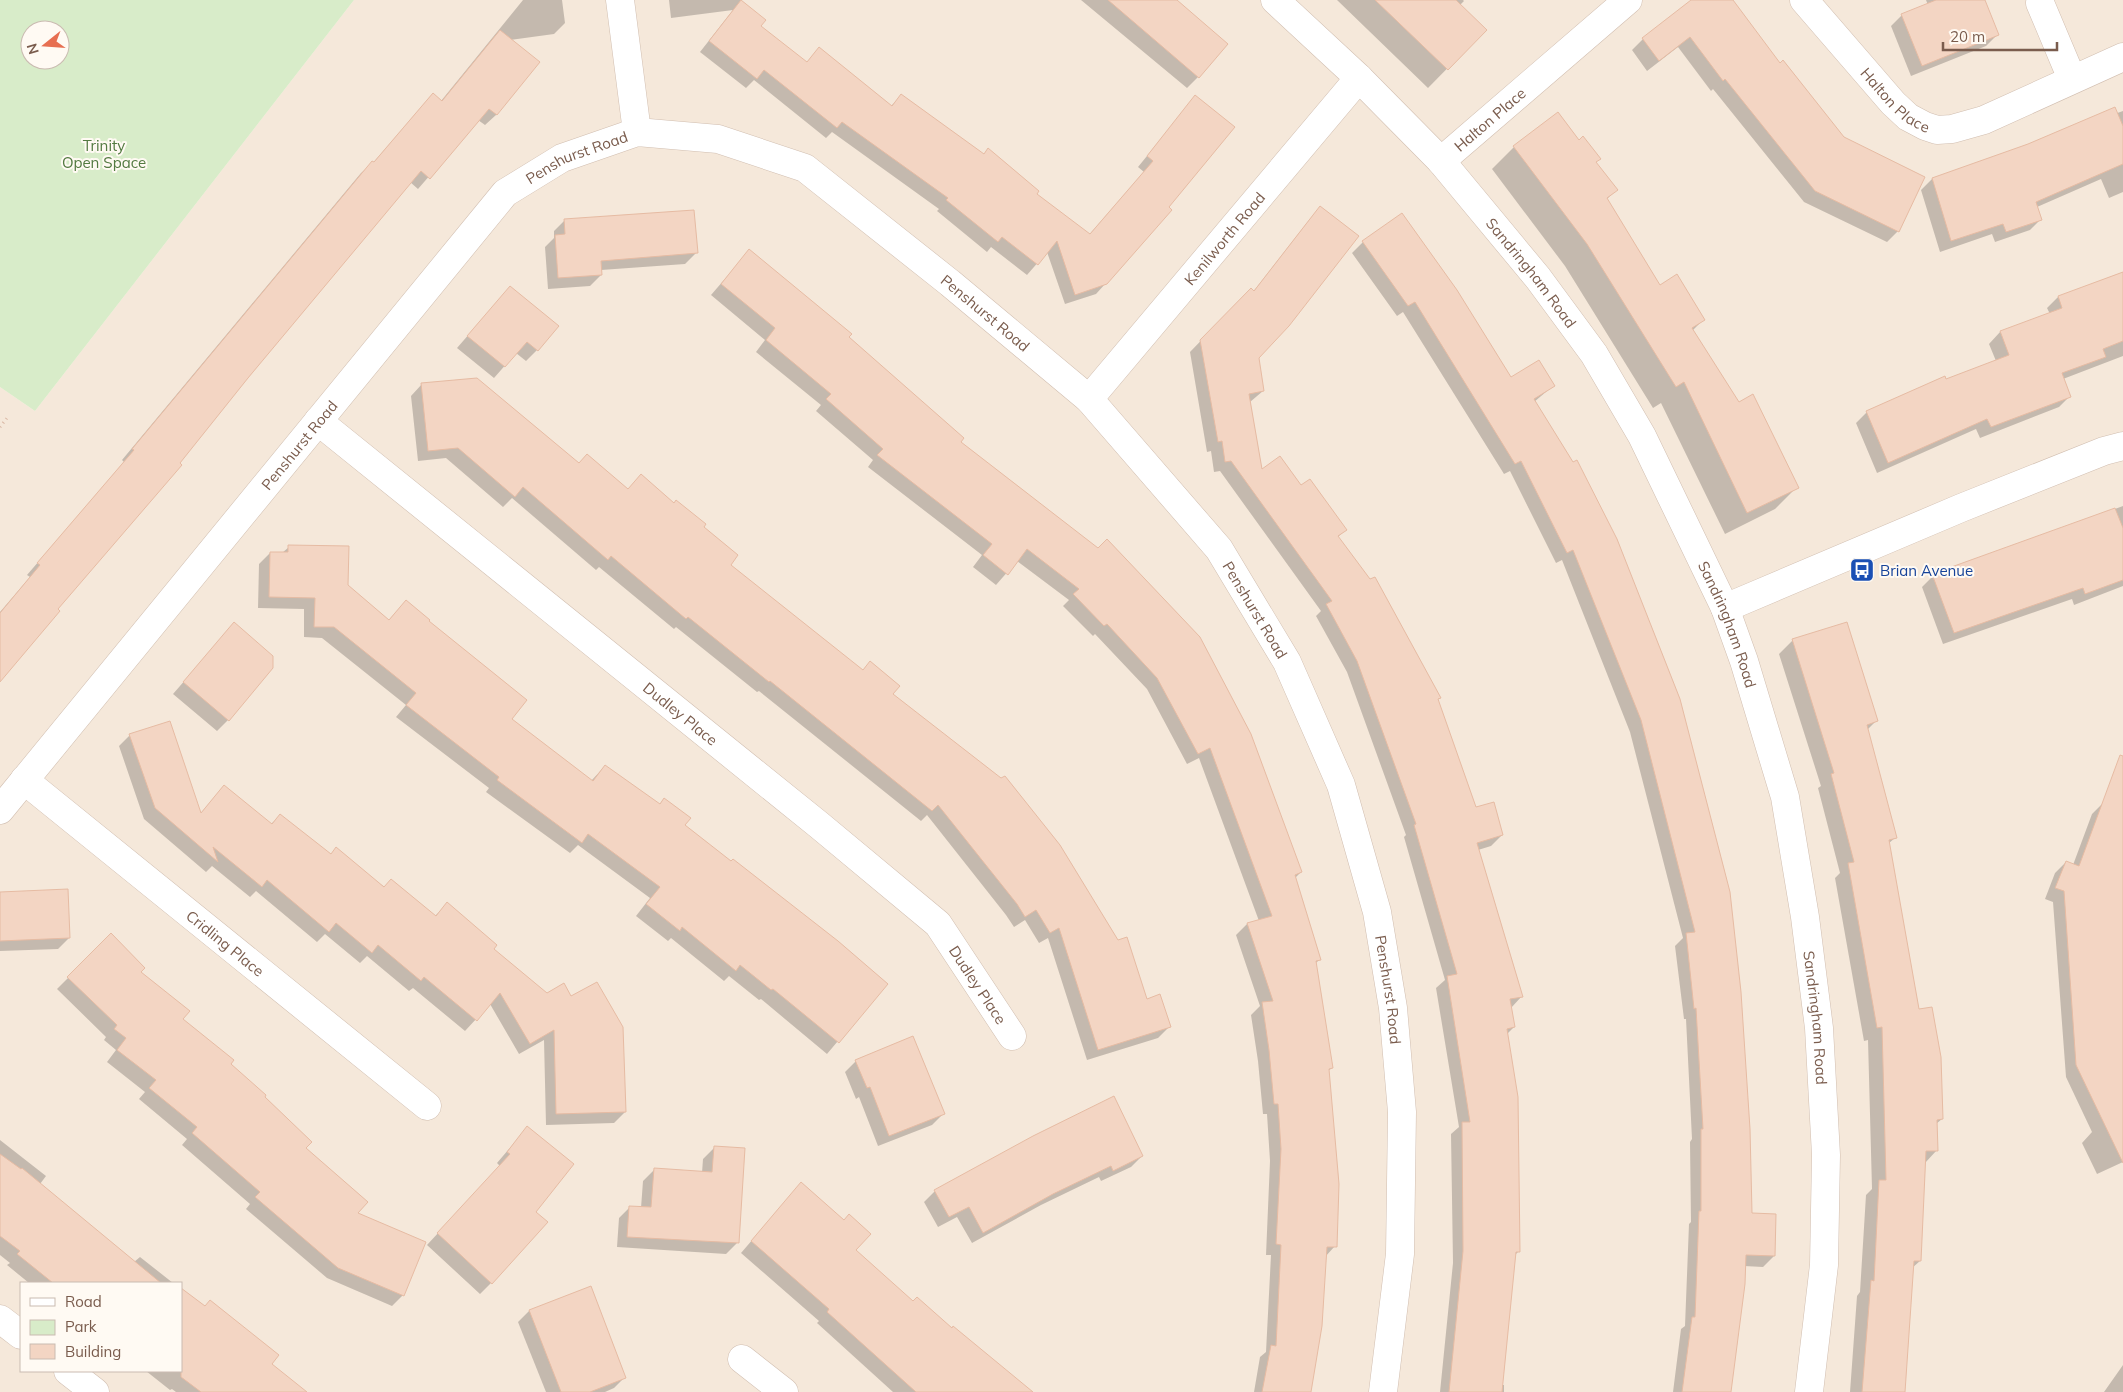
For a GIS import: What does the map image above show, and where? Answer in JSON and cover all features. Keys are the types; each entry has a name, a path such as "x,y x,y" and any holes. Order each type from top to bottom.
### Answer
{"street":[{"name":"Penshurst Road","path":"620,0 637,132"},
{"name":"Sandringham Road","path":"1275,0 1359,78 1441,161 1538,278 1594,354 1642,436 1725,608 1744,661 1785,797 1805,917 1819,1028 1826,1155 1824,1265 1809,1392"},
{"name":"Halton Place","path":"1441,161 1628,0"},
{"name":"Halton Place","path":"1804,0 1893,103 1908,117 1937,130 1952,129 1984,120 2123,58"},
{"path":"2040,3 2072,80"},
{"name":"Kenilworth Road","path":"1089,399 1359,78"},
{"name":"Penshurst Road","path":"0,810 505,192 562,158 637,132 718,139 805,168 950,283 1089,399 1219,549 1287,662 1340,785 1377,912 1393,1008 1402,1112 1400,1254 1383,1392"},
{"name":"Dudley Place","path":"318,421 812,819 938,924 1012,1036"},
{"path":"1725,608 1970,504 2104,451 2123,446"},
{"name":"Cridling Place","path":"24,780 427,1106"},
{"path":"0,1319 20,1334"},
{"path":"742,1359 784,1392"},
{"path":"69,1372 95,1392"}],"path":[{"path":"0,427 7,418"}],"shaded area":[{"path":"354,0 2123,0 2123,1392 0,1392 0,387 35,411"}],"green space":[{"name":"Trinity Open Space","path":"0,0 354,0 35,411 0,387"}],"building":[{"path":"741,0 766,20 761,26 807,62 819,47 892,106 901,94 984,154 988,148 1039,191 1037,194 1090,234 1153,161 1147,156 1195,95 1235,127 1169,207 1172,210 1107,284 1075,295 1057,241 1038,265 1002,237 998,242 946,200 948,198 842,122 837,128 764,70 757,79 709,41"},
{"path":"1108,0 1177,0 1228,44 1199,78"},
{"path":"1375,0 1456,0 1487,30 1448,70"},
{"path":"1691,0 1733,0 1780,63 1783,60 1844,137 1925,177 1899,232 1815,191 1725,79 1723,81 1690,37 1659,61 1642,38"},
{"path":"1936,0 1985,0 1999,35 1922,66 1901,14"},
{"path":"500,30 540,62 497,115 489,109 430,179 421,171 248,378 180,463 182,465 58,609 60,611 0,682 0,613 40,565 37,563 134,450 132,449 372,161 374,162 433,93 442,101"},
{"path":"2115,107 2123,126 2123,164 2036,202 2042,220 2006,232 2003,224 1951,241 1932,178 2028,144"},
{"path":"1558,112 1579,140 1583,136 1601,159 1596,162 1618,190 1607,198 1660,285 1677,274 1705,320 1692,328 1739,402 1753,394 1799,488 1747,513 1684,382 1676,387 1587,244 1513,146"},
{"path":"1320,206 1359,236 1289,326 1259,358 1264,391 1249,394 1262,469 1280,456 1301,485 1310,479 1347,530 1338,536 1370,579 1375,577 1441,698 1438,699 1476,807 1494,802 1503,835 1477,843 1523,997 1510,999 1515,1027 1507,1029 1518,1097 1520,1252 1516,1252 1502,1392 1449,1392 1463,1251 1462,1122 1470,1122 1447,976 1457,974 1414,825 1416,824 1357,661 1326,604 1332,601 1231,461 1225,462 1222,441 1218,442 1200,340 1251,288 1254,291"},
{"path":"694,210 698,253 601,261 602,275 558,278 555,235 565,234 564,219"},
{"path":"1402,213 1457,290 1511,377 1539,360 1555,386 1534,399 1573,462 1577,460 1617,539 1680,699 1730,892 1741,992 1750,1129 1752,1213 1776,1214 1775,1256 1746,1255 1745,1284 1731,1392 1682,1392 1692,1317 1695,1317 1699,1211 1701,1211 1701,1129 1703,1129 1696,1008 1694,1009 1686,933 1695,932 1641,720 1573,550 1567,553 1521,461 1515,464 1415,302 1408,306 1362,241"},
{"path":"749,249 852,334 849,337 964,438 961,442 1098,548 1107,539 1200,637 1251,734 1302,872 1295,875 1321,960 1316,961 1333,1068 1329,1069 1339,1184 1337,1247 1327,1247 1322,1326 1311,1392 1262,1392 1271,1345 1276,1346 1281,1245 1276,1244 1281,1149 1278,1104 1274,1104 1262,1002 1273,1001 1247,923 1272,916 1210,748 1198,754 1157,678 1107,624 1104,626 1073,594 1079,589 1027,549 1008,575 983,555 992,544 877,455 883,449 826,399 831,394 766,340 775,328 721,284"},
{"path":"2123,272 2123,341 2103,349 2106,357 2062,373 2071,397 1991,427 1987,419 1888,463 1866,411 1945,376 1946,379 2009,355 2000,331 2062,308 2058,296"},
{"path":"510,286 559,326 538,351 527,342 505,367 467,336"},
{"path":"477,378 579,463 587,454 628,489 641,474 674,503 676,500 706,524 704,527 738,555 731,565 863,670 870,661 900,686 893,694 1001,778 1005,776 1060,845 1118,940 1127,937 1147,999 1160,994 1171,1027 1098,1050 1059,928 1050,933 1036,910 1025,917 1017,904 938,805 932,811 688,617 686,619 611,556 608,560 523,487 515,497 458,448 428,451 421,383"},
{"path":"2115,508 2123,528 2123,580 2085,594 2083,588 1954,633 1932,574"},
{"path":"288,545 349,546 348,585 389,620 406,600 429,621 527,700 512,719 593,781 605,765 660,804 664,798 691,818 685,825 731,861 733,859 838,941 888,984 839,1043 773,989 771,990 740,965 736,971 682,927 680,931 646,904 660,887 588,834 582,843 497,780 499,777 406,705 416,693 334,627 314,627 315,598 269,597 270,552 288,552"},
{"path":"234,622 273,656 273,668 229,721 183,682"},
{"path":"1847,622 1878,721 1867,725 1897,838 1889,840 1919,1009 1932,1007 1941,1057 1943,1119 1937,1120 1938,1151 1926,1151 1921,1261 1914,1261 1905,1392 1862,1392 1871,1280 1874,1281 1879,1180 1886,1180 1882,1027 1877,1028 1848,863 1854,862 1831,774 1834,773 1792,639"},
{"path":"170,721 201,813 224,785 272,824 280,814 331,854 336,847 384,887 391,879 436,916 447,902 497,945 494,949 547,993 564,983 571,996 597,982 623,1027 626,1112 556,1114 554,1030 530,1044 500,993 477,1021 424,977 421,981 378,945 372,953 336,923 329,932 267,880 262,887 213,847 218,862 155,808 129,734"},
{"path":"2120,755 2123,756 2123,1163 2076,1065 2064,891 2055,888 2066,861 2079,866"},
{"path":"68,889 70,938 0,941 0,892"},
{"path":"111,933 145,968 141,972 190,1011 183,1019 234,1060 231,1064 266,1095 265,1097 312,1142 306,1148 368,1202 358,1213 426,1242 404,1296 338,1268 255,1197 260,1192 192,1133 197,1127 149,1088 156,1080 117,1050 126,1038 114,1029 117,1025 67,977"},
{"path":"913,1036 945,1114 889,1136 870,1087 867,1088 855,1060"},
{"path":"1114,1096 1143,1156 1113,1171 1111,1166 1053,1194 983,1233 969,1207 949,1217 934,1190 1033,1136"},
{"path":"527,1126 574,1164 536,1212 548,1222 492,1284 437,1233 510,1154 507,1152"},
{"path":"714,1146 745,1148 739,1243 627,1237 629,1206 651,1207 654,1168 712,1172"},
{"path":"0,1154 22,1168 160,1282 52,1282 17,1254 20,1251 0,1236"},
{"path":"801,1182 844,1220 849,1214 871,1234 856,1250 913,1301 917,1297 952,1328 953,1326 1033,1392 916,1392 827,1312 829,1309 751,1241"},
{"path":"591,1286 626,1378 590,1392 561,1392 529,1310"},
{"path":"182,1289 205,1306 210,1300 279,1355 272,1364 307,1392 201,1392 181,1377"}],"place":[{"name":"Brian Avenue","path":"1862,570"}]}
